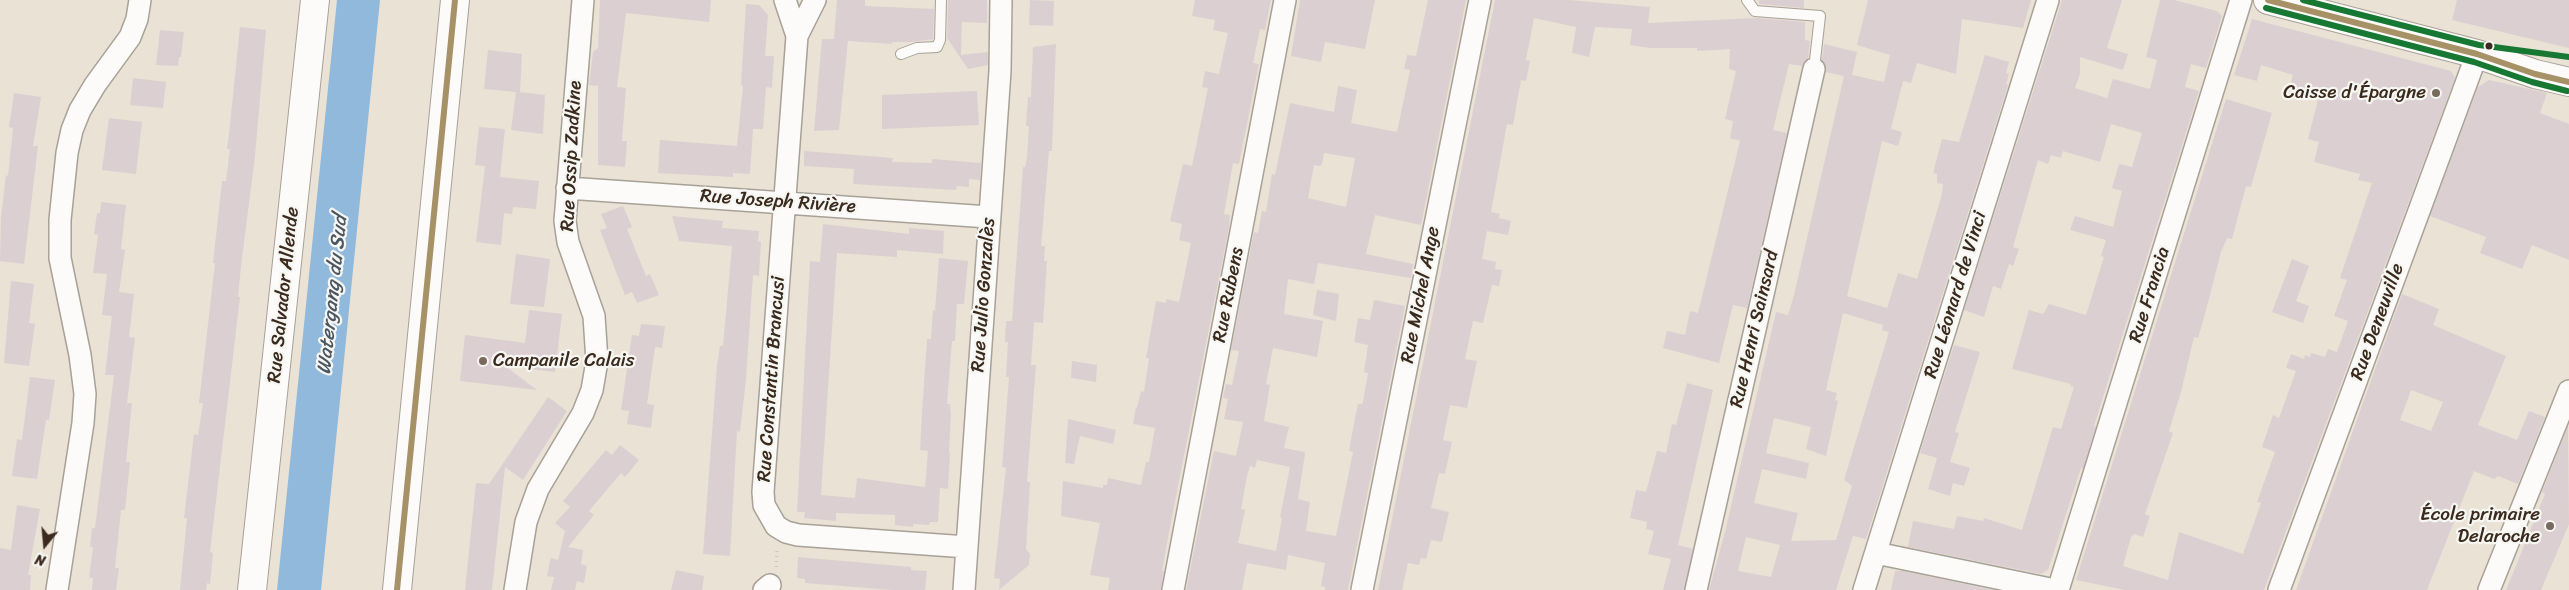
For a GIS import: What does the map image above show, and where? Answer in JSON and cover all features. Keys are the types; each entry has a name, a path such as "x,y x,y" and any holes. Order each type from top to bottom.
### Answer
{"street":[{"path":"57,590 85,400 80,355 60,258 60,220 67,153 72,130 80,110 94,85 130,37 137,19 140,0"},
{"name":"Rue Salvador Allende","path":"252,590 315,0"},
{"path":"397,590 456,0"},
{"name":"Rue Ossip Zadkine","path":"515,590 526,522 538,489 584,413 592,390 597,361 594,316 566,230 567,188 583,0"},
{"name":"Rue Constantin Brancusi","path":"778,527 767,511 763,492 796,36 785,0"},
{"name":"Rue Constantin Brancusi","path":"796,36 815,0"},
{"name":"Rue Julio Gonzalès","path":"964,590 1001,50 1001,0"},
{"name":"Rue Rubens","path":"1173,590 1285,0"},
{"name":"Rue Michel Ange","path":"1362,590 1480,0"},
{"name":"Rue Léonard de Vinci","path":"1864,590 2048,0"},
{"name":"Rue Francia","path":"2056,590 2241,0"},
{"path":"2268,0 2477,54 2535,74 2569,82"},
{"path":"2477,54 2569,66"},
{"name":"Rue Deneuville","path":"2279,590 2477,54"},
{"name":"Rue Henri Sainsard","path":"1696,590 1814,68"},
{"name":"Rue Joseph Rivière","path":"567,188 989,217"},
{"path":"2489,590 2569,391"},
{"path":"778,527 798,535 967,547"},
{"path":"1876,553 2056,590"}],"lane":[{"path":"901,54 918,48 937,47 940,40 941,0"},
{"path":"1746,0 1755,11 1820,16 1814,68"}],"path":[{"path":"767,588 767,579 776,571 778,527"}],"water":[{"name":"Watergang du Sud","path":"337,0 380,0 321,590 277,590"}],"building":[{"path":"600,0 711,0 709,22 626,13 617,87 626,88 622,141 627,141 625,167 598,165 598,86 589,85 593,52 598,48"},
{"path":"837,0 865,0 865,6 934,9 933,39 913,42 892,42 892,44 848,41 839,130 814,131 822,39 834,39"},
{"path":"948,0 987,0 987,23 962,22 961,55 988,52 988,65 968,69 947,38"},
{"path":"1030,0 1054,1 1053,26 1029,25"},
{"path":"1195,0 1271,0 1265,30 1260,29 1253,63 1259,64 1239,164 1233,163 1224,214 1230,215 1229,227 1170,527 1162,571 1164,571 1161,590 1108,590 1110,578 1090,575 1100,523 1061,516 1063,481 1103,488 1103,485 1107,485 1108,478 1141,485 1146,462 1149,462 1155,428 1133,424 1141,391 1144,392 1149,358 1146,358 1156,301 1166,303 1166,299 1179,302 1191,243 1179,240 1182,224 1170,221 1183,164 1192,166 1208,88 1202,87 1205,71 1219,74 1228,33 1213,30 1215,20 1192,16"},
{"path":"1300,0 1375,0 1365,49 1325,42 1321,62 1291,56"},
{"path":"1428,0 1466,0 1421,225 1375,215 1366,254 1413,264 1411,278 1318,263 1314,284 1288,279 1284,314 1323,321 1317,357 1273,348 1266,384 1270,385 1264,421 1289,427 1284,448 1304,452 1305,454 1298,499 1310,502 1306,531 1336,536 1353,452 1349,451 1355,418 1358,404 1363,402 1368,373 1364,372 1368,345 1354,342 1358,318 1370,320 1374,300 1405,306 1348,590 1325,590 1325,587 1321,586 1325,563 1288,555 1286,570 1247,563 1242,590 1186,590 1214,451 1236,456 1243,422 1224,419 1228,399 1223,398 1226,384 1232,385 1239,351 1231,350 1254,232 1258,233 1262,211 1266,212 1272,174 1275,175 1290,103 1334,112 1338,86 1357,90 1351,123 1397,132 1410,70 1404,69 1407,55 1416,56","holes":["1324,153 1355,158 1346,207 1308,198 1314,165 1320,166 1322,164","1257,460 1290,467 1280,517 1282,518 1276,551 1238,543 1245,510 1241,509 1247,476 1250,466 1255,468"]},
{"path":"1495,0 1569,0 1650,7 1648,23 1757,18 1805,22 1805,40 1810,41 1808,58 1802,66 1789,64 1773,130 1787,133 1747,308 1733,305 1719,363 1663,348 1667,331 1685,335 1690,311 1698,313 1740,141 1730,138 1733,121 1725,119 1736,71 1729,69 1730,49 1697,51 1697,48 1650,48 1630,45 1632,29 1595,27 1589,57 1572,53 1576,27 1534,18 1526,60 1530,61 1526,81 1521,80 1513,125 1507,124 1491,212 1500,214 1499,218 1511,221 1508,235 1487,231 1482,259 1496,262 1495,269 1502,270 1499,286 1492,285 1483,323 1473,321 1465,359 1477,361 1467,408 1450,405 1443,440 1452,442 1445,474 1439,473 1431,508 1449,512 1442,542 1431,540 1426,559 1421,558 1419,565 1408,563 1402,590 1378,590"},
{"path":"1759,0 1804,0 1804,8 1759,4"},
{"path":"1868,0 2031,0 2023,28 1962,19 1956,74 1917,63 1911,83 1903,81 1891,129 1902,132 1898,146 1882,141 1847,296 1887,308 1898,273 1917,279 1942,194 1943,184 1937,183 1937,174 1933,173 1942,139 1959,142 1985,55 2009,62 2006,73 2009,74 2006,84 2008,85 1866,539 1853,536 1836,590 1709,590 1725,532 1776,312 1788,315 1794,295 1844,76 1826,72 1822,59 1824,44 1857,52 1852,75 1884,82 1890,55 1857,45","holes":["1843,313 1883,325 1882,330 1889,332 1844,480 1852,486 1836,540 1791,541 1798,513 1754,503 1762,469 1806,479 1809,463 1766,453 1774,418 1811,427 1806,449 1826,456 1838,401 1835,400 1837,393 1826,390","1746,537 1780,545 1771,577 1738,571"]},
{"path":"2062,0 2122,0 2107,48 2128,54 2123,70 2080,57 2080,74 2075,88 2107,98 2113,79 2150,89 2157,60 2146,57 2160,0 2174,0 2217,11 2222,16 2206,68 2191,64 2185,87 2199,91 2094,426 2096,427 2083,469 2081,468 2048,570 2041,574 1908,547 1913,521 1954,529 1957,516 1983,521 1984,518 2022,530 2053,427 2061,429 2074,387 2070,386 2071,384 2012,369 2029,310 2043,314 2049,304 2086,315 2104,257 2101,256 2106,240 2070,230 2075,216 2113,227 2122,191 2112,188 2119,164 2132,167 2142,133 2111,124 2100,162 2063,151 2061,158 2051,155 2048,164 2038,160 2013,247 2019,249 2013,266 2009,264 2001,289 1993,286 1984,317 1964,310"},
{"path":"2457,0 2569,0 2569,48 2452,20"},
{"path":"746,4 759,5 768,15 765,56 774,56 772,88 766,87 763,129 753,129 750,174 733,173 733,177 658,173 660,140 737,146 743,86 741,85"},
{"path":"2252,19 2451,71 2455,78 2264,590 2125,590 2076,580 2226,99 2272,113 2251,187 2246,186 2232,239 2227,238 2221,252 2198,338 2194,337 2181,392 2169,431 2173,433 2145,514 2150,516 2143,537 2134,534 2131,537 2123,566 2168,580 2179,532 2243,554 2261,503 2257,502 2275,452 2262,447 2273,415 2279,418 2296,371 2286,368 2291,354 2304,359 2305,355 2310,357 2311,353 2325,357 2328,349 2337,352 2348,321 2334,316 2347,280 2340,278 2372,183 2358,180 2360,174 2314,162 2319,142 2308,139 2319,96 2289,89 2293,75 2261,65 2257,81 2234,75"},
{"path":"240,27 266,30 255,156 241,266 238,297 240,297 210,552 213,553 210,584 207,583 206,590 180,590 187,518 184,518 194,434 198,435 203,403 199,403 222,181 226,181 230,149 227,149"},
{"path":"160,30 184,32 178,66 156,65"},
{"path":"1056,44 1052,151 1049,151 1041,246 1045,246 1044,261 1047,261 1043,323 1034,322 1031,365 1036,365 1027,482 1030,482 1026,549 1030,554 1029,565 999,590 1000,579 994,578 1006,468 1002,467 1009,377 1006,377 1008,342 1005,342 1006,321 1012,321 1023,167 1025,167 1027,158 1029,126 1026,126 1028,97 1031,97 1033,47"},
{"path":"488,50 522,54 520,92 545,95 543,134 511,130 516,92 484,89"},
{"path":"133,78 166,82 163,108 130,105"},
{"path":"2489,80 2547,93 2540,113 2569,124 2569,260 2532,245 2522,269 2480,253 2486,237 2430,216 2478,87"},
{"path":"977,91 979,125 882,129 882,95"},
{"path":"14,93 41,97 33,146 38,146 24,264 0,261 1,218 13,128 9,127"},
{"path":"109,118 142,122 136,174 102,170"},
{"path":"479,127 505,129 500,177 539,181 536,209 513,207 512,214 504,213 501,245 476,242 485,166 475,165"},
{"path":"804,151 893,158 892,162 932,163 932,159 981,163 980,180 969,179 969,187 957,186 956,190 853,184 854,169 804,166"},
{"path":"101,202 126,205 121,249 125,250 119,292 134,294 129,337 135,338 127,403 132,403 126,462 130,462 125,510 121,510 115,568 119,568 116,590 92,590 93,578 89,578 93,547 90,547 92,528 95,528 114,375 105,375 112,316 102,315 107,274 93,273 98,235 94,234 97,213 100,213"},
{"path":"623,206 632,227 627,229 646,276 650,274 659,295 637,303 632,292 625,295 600,230 607,228 601,214"},
{"path":"672,216 723,221 722,228 759,231 758,241 761,242 759,276 753,275 746,379 740,432 737,431 730,556 703,554 717,365 720,346 723,346 732,246 679,241"},
{"path":"823,224 909,234 909,228 944,231 943,254 897,250 897,257 837,253 821,495 855,498 857,478 925,487 928,451 920,450 922,413 927,339 931,339 939,258 968,261 964,304 957,304 955,341 952,341 947,404 950,404 951,415 948,489 940,488 938,522 930,522 929,525 913,524 913,527 895,525 895,515 836,513 836,521 804,518 805,512 797,512 810,261 820,262"},
{"path":"516,254 550,259 544,307 510,304"},
{"path":"2292,259 2309,266 2296,301 2309,306 2303,323 2272,312"},
{"path":"11,281 34,284 29,323 35,324 29,366 4,363"},
{"path":"1317,290 1339,294 1336,321 1313,315"},
{"path":"2402,294 2439,309 2433,325 2506,356 2478,425 2517,440 2529,411 2545,417 2518,484 2498,476 2494,479 2474,471 2427,590 2296,590","holes":["2411,390 2443,402 2431,431 2400,420"]},
{"path":"529,310 562,314 555,372 505,366 537,390 460,381 465,335 525,343"},
{"path":"641,324 665,326 662,348 655,347 647,404 654,405 651,428 627,424 629,411 621,410 632,335 639,336"},
{"path":"1954,345 1980,352 1955,432 1959,433 1950,462 1970,468 1964,486 1953,483 1950,496 1928,489 1937,458 1920,453"},
{"path":"1072,361 1097,365 1096,382 1071,378"},
{"path":"30,377 55,380 49,420 46,420 37,479 12,476 17,439 22,440"},
{"path":"1687,383 1713,390 1678,545 1693,549 1684,590 1663,590 1671,559 1648,554 1654,531 1646,529 1647,522 1630,518 1636,490 1646,492 1657,451 1666,453 1672,424 1676,425"},
{"path":"548,397 567,411 523,480 505,467 492,590 465,590 476,483 489,484"},
{"path":"1068,419 1116,430 1113,444 1080,436 1074,464 1065,463"},
{"name":"École primaire Delaroche","path":"2568,426 2569,524 2541,590 2506,590 2545,494 2542,492"},
{"path":"620,445 639,460 625,477 621,473 589,511 594,515 568,547 583,550 581,564 587,566 584,583 577,581 575,590 551,590 554,577 547,576 549,566 551,558 558,560 565,531 555,523 570,507 563,501 606,450 612,455"},
{"path":"17,505 40,509 28,575 31,575 30,590 0,590 0,548 11,550"},
{"path":"798,557 911,567 911,570 927,571 925,590 891,590 805,583 805,579 797,578"},
{"path":"676,570 704,576 702,590 671,590"},
{"path":"1895,571 1903,571 1993,590 1891,590"}],"transit line":[{"path":"397,590 455,0"},
{"path":"2268,0 2477,54 2535,74 2569,82"},
{"path":"2303,0 2479,45 2569,57"},
{"path":"2266,8 2474,62 2532,82 2567,91"}],"place":[{"name":"Caisse d'Épargne","path":"2436,93"},
{"name":"Campanile Calais","path":"483,361"},
{"name":"École primaire Delaroche","path":"2550,526"}]}
